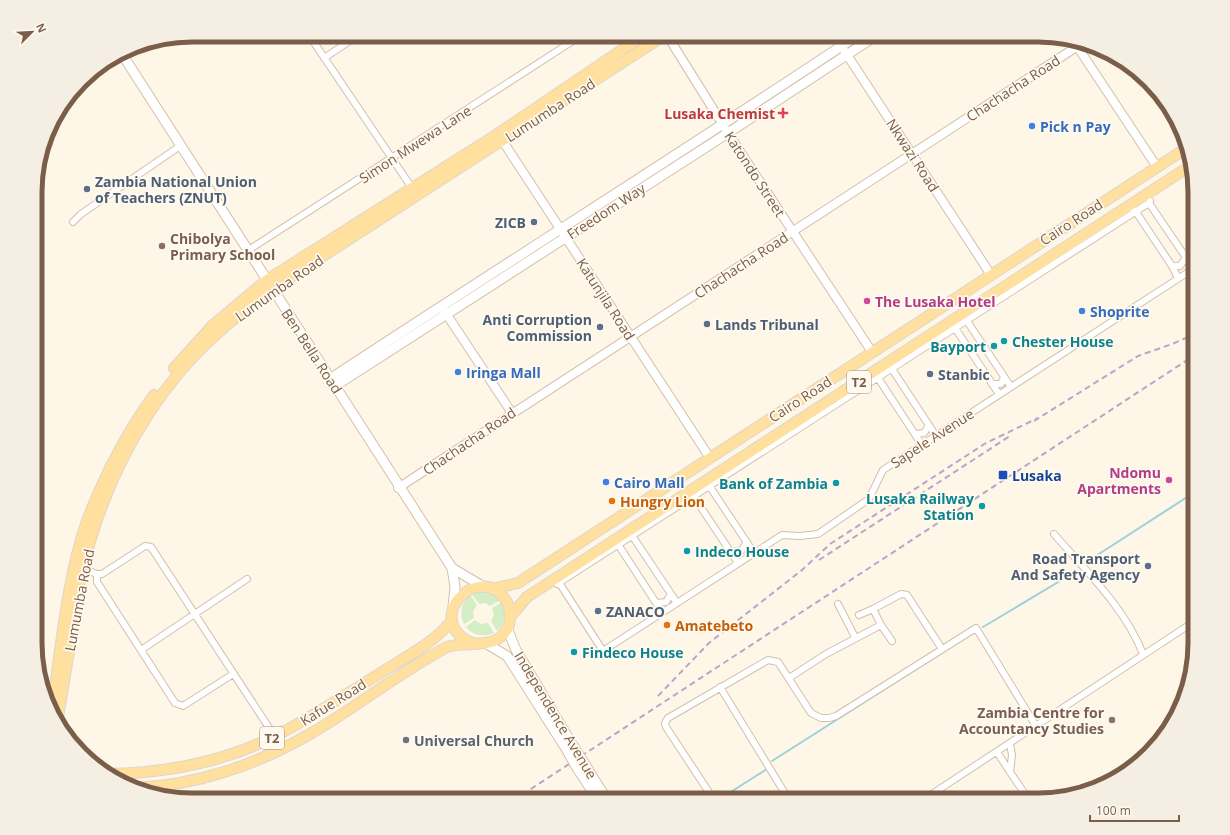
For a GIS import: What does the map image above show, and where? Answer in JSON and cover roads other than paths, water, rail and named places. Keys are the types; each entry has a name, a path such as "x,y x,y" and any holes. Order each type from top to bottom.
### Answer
{"main road":[{"name":"Lumumba Road","path":"59,713 79,568 87,522 116,454 139,415 188,351 214,325 269,284 634,42"},
{"name":"Lumumba Road","path":"269,284 502,140 655,42"},
{"name":"Freedom Way","path":"332,382 443,309 488,274 641,178 848,42"},
{"name":"Freedom Way","path":"443,309 494,283 728,133 866,42"},
{"name":"Ben Bella Road","path":"124,58 398,488 452,568 456,587 453,607"},
{"name":"Cairo Road","path":"488,588 518,583 1182,151"},
{"name":"Cairo Road","path":"510,617 528,597 546,585 593,558 773,442 788,428 801,419 847,394 901,358 936,331 953,325 989,296 1186,169"},
{"path":"1086,213 1087,223 1095,228"},
{"path":"1072,222 1081,227 1082,236"},
{"path":"488,274 494,283"},
{"path":"940,308 942,318 953,325"},
{"path":"927,316 936,322 936,331"},
{"path":"792,404 793,415 801,419"},
{"path":"778,413 787,418 788,428"},
{"path":"615,520 616,530 629,535"},
{"path":"602,528 610,533 615,544"},
{"name":"Lumumba Road","path":"53,700 65,620 79,568"},
{"name":"Ben Bella Road","path":"452,568 488,588"},
{"path":"488,588 501,594 507,602 510,617 507,628 501,637 487,644 475,644 460,636 454,628 452,620 453,607 459,597 465,592 488,588"},
{"name":"Kafue Road","path":"118,774 142,773 182,767 239,752 275,737 310,717 416,650 444,631 452,620"},
{"name":"Independence Avenue","path":"507,628 516,650 569,746"},
{"name":"Kafue Road","path":"147,786 199,778 257,760 312,733 447,647 454,645 475,644"},
{"name":"Independence Avenue","path":"487,644 507,656 512,662 581,765 602,793"},
{"name":"Independence Avenue","path":"581,765 595,793"}],"street":[{"path":"313,42 412,188"},
{"path":"324,58 348,42"},
{"name":"Simon Mwewa Lane","path":"247,251 392,159 571,42"},
{"name":"Nkwazi Road","path":"838,42 991,274"},
{"name":"Katondo Street","path":"673,44 722,124 872,352"},
{"name":"Chachacha Road","path":"398,488 912,154 1073,46"},
{"path":"1081,48 1156,167"},
{"name":"Katunjila Road","path":"502,140 710,458"},
{"path":"73,222 81,214 180,146"},
{"path":"674,506 694,497 710,487 773,442 847,394 892,369 901,358 953,325 967,321 1136,212 1149,203 1152,191"},
{"path":"1149,203 1186,257 1183,264 1172,266"},
{"path":"1126,208 1136,212 1172,266 1178,278"},
{"path":"1051,266 1054,254"},
{"name":"Sapele Avenue","path":"560,584 603,650 782,535 800,536 818,534 869,499 883,470 1188,272"},
{"path":"989,296 1002,298"},
{"path":"443,309 512,414"},
{"path":"967,321 1011,387"},
{"path":"953,325 999,394"},
{"path":"892,369 936,436"},
{"path":"992,384 1001,384 1004,377"},
{"path":"878,378 922,445"},
{"path":"915,434 924,433 928,425"},
{"path":"710,487 754,553"},
{"path":"694,497 738,563"},
{"path":"1054,534 1122,615 1138,640 1143,654"},
{"path":"629,535 677,603"},
{"path":"731,552 741,551 747,542"},
{"path":"615,544 662,612"},
{"path":"79,568 97,574 102,574 144,546 149,546 275,737"},
{"path":"546,585 560,584 593,558"},
{"path":"97,574 97,582 175,702 183,706 233,674"},
{"path":"141,650 247,579"},
{"path":"657,603 666,602 671,594"},
{"path":"859,616 901,594 907,595 942,649"},
{"path":"838,604 855,637"},
{"path":"873,609 892,641"},
{"path":"789,678 855,637 881,624"},
{"path":"934,793 1188,625"},
{"path":"710,793 665,723 668,718 768,660 778,662 811,713 821,718 829,718 836,716 976,628 1036,726"},
{"path":"720,687 785,793"},
{"path":"1010,744 1012,755 1010,772"},
{"path":"997,752 1024,793"}],"waterway":[{"path":"1085,563 1188,497"},
{"path":"983,627 1075,572"},
{"path":"772,761 943,652"},
{"path":"729,793 767,769"}],"railway":[{"path":"1034,421 1138,356 1188,337"},
{"path":"525,793 1188,360"},
{"path":"658,696 709,643 802,570 830,544 986,443 1038,418"},
{"path":"819,560 1010,436"}],"place":[{"name":"Lusaka Chemist","path":"783,113"},
{"name":"Pick n Pay","path":"1032,126"},
{"name":"Zambia National Union of Teachers (ZNUT)","path":"87,189"},
{"name":"ZICB","path":"534,222"},
{"name":"Chibolya Primary School","path":"162,246"},
{"name":"The Lusaka Hotel","path":"867,301"},
{"name":"Shoprite","path":"1082,311"},
{"name":"Lands Tribunal","path":"707,324"},
{"name":"Anti Corruption Commission","path":"600,327"},
{"name":"Chester House","path":"1004,341"},
{"name":"Bayport","path":"994,346"},
{"name":"Iringa Mall","path":"458,372"},
{"name":"Stanbic","path":"930,374"},
{"name":"Lusaka","path":"1003,475"},
{"name":"Ndomu Apartments","path":"1169,480"},
{"name":"Cairo Mall","path":"606,482"},
{"name":"Bank of Zambia","path":"836,483"},
{"name":"Hungry Lion","path":"612,501"},
{"name":"Lusaka Railway Station","path":"982,506"},
{"name":"Indeco House","path":"687,551"},
{"name":"Road Transport And Safety Agency","path":"1148,566"},
{"name":"ZANACO","path":"598,611"},
{"name":"Amatebeto","path":"667,625"},
{"name":"Findeco House","path":"574,652"},
{"name":"Zambia Centre for Accountancy Studies","path":"1112,720"},
{"name":"Universal Church","path":"406,740"}]}
